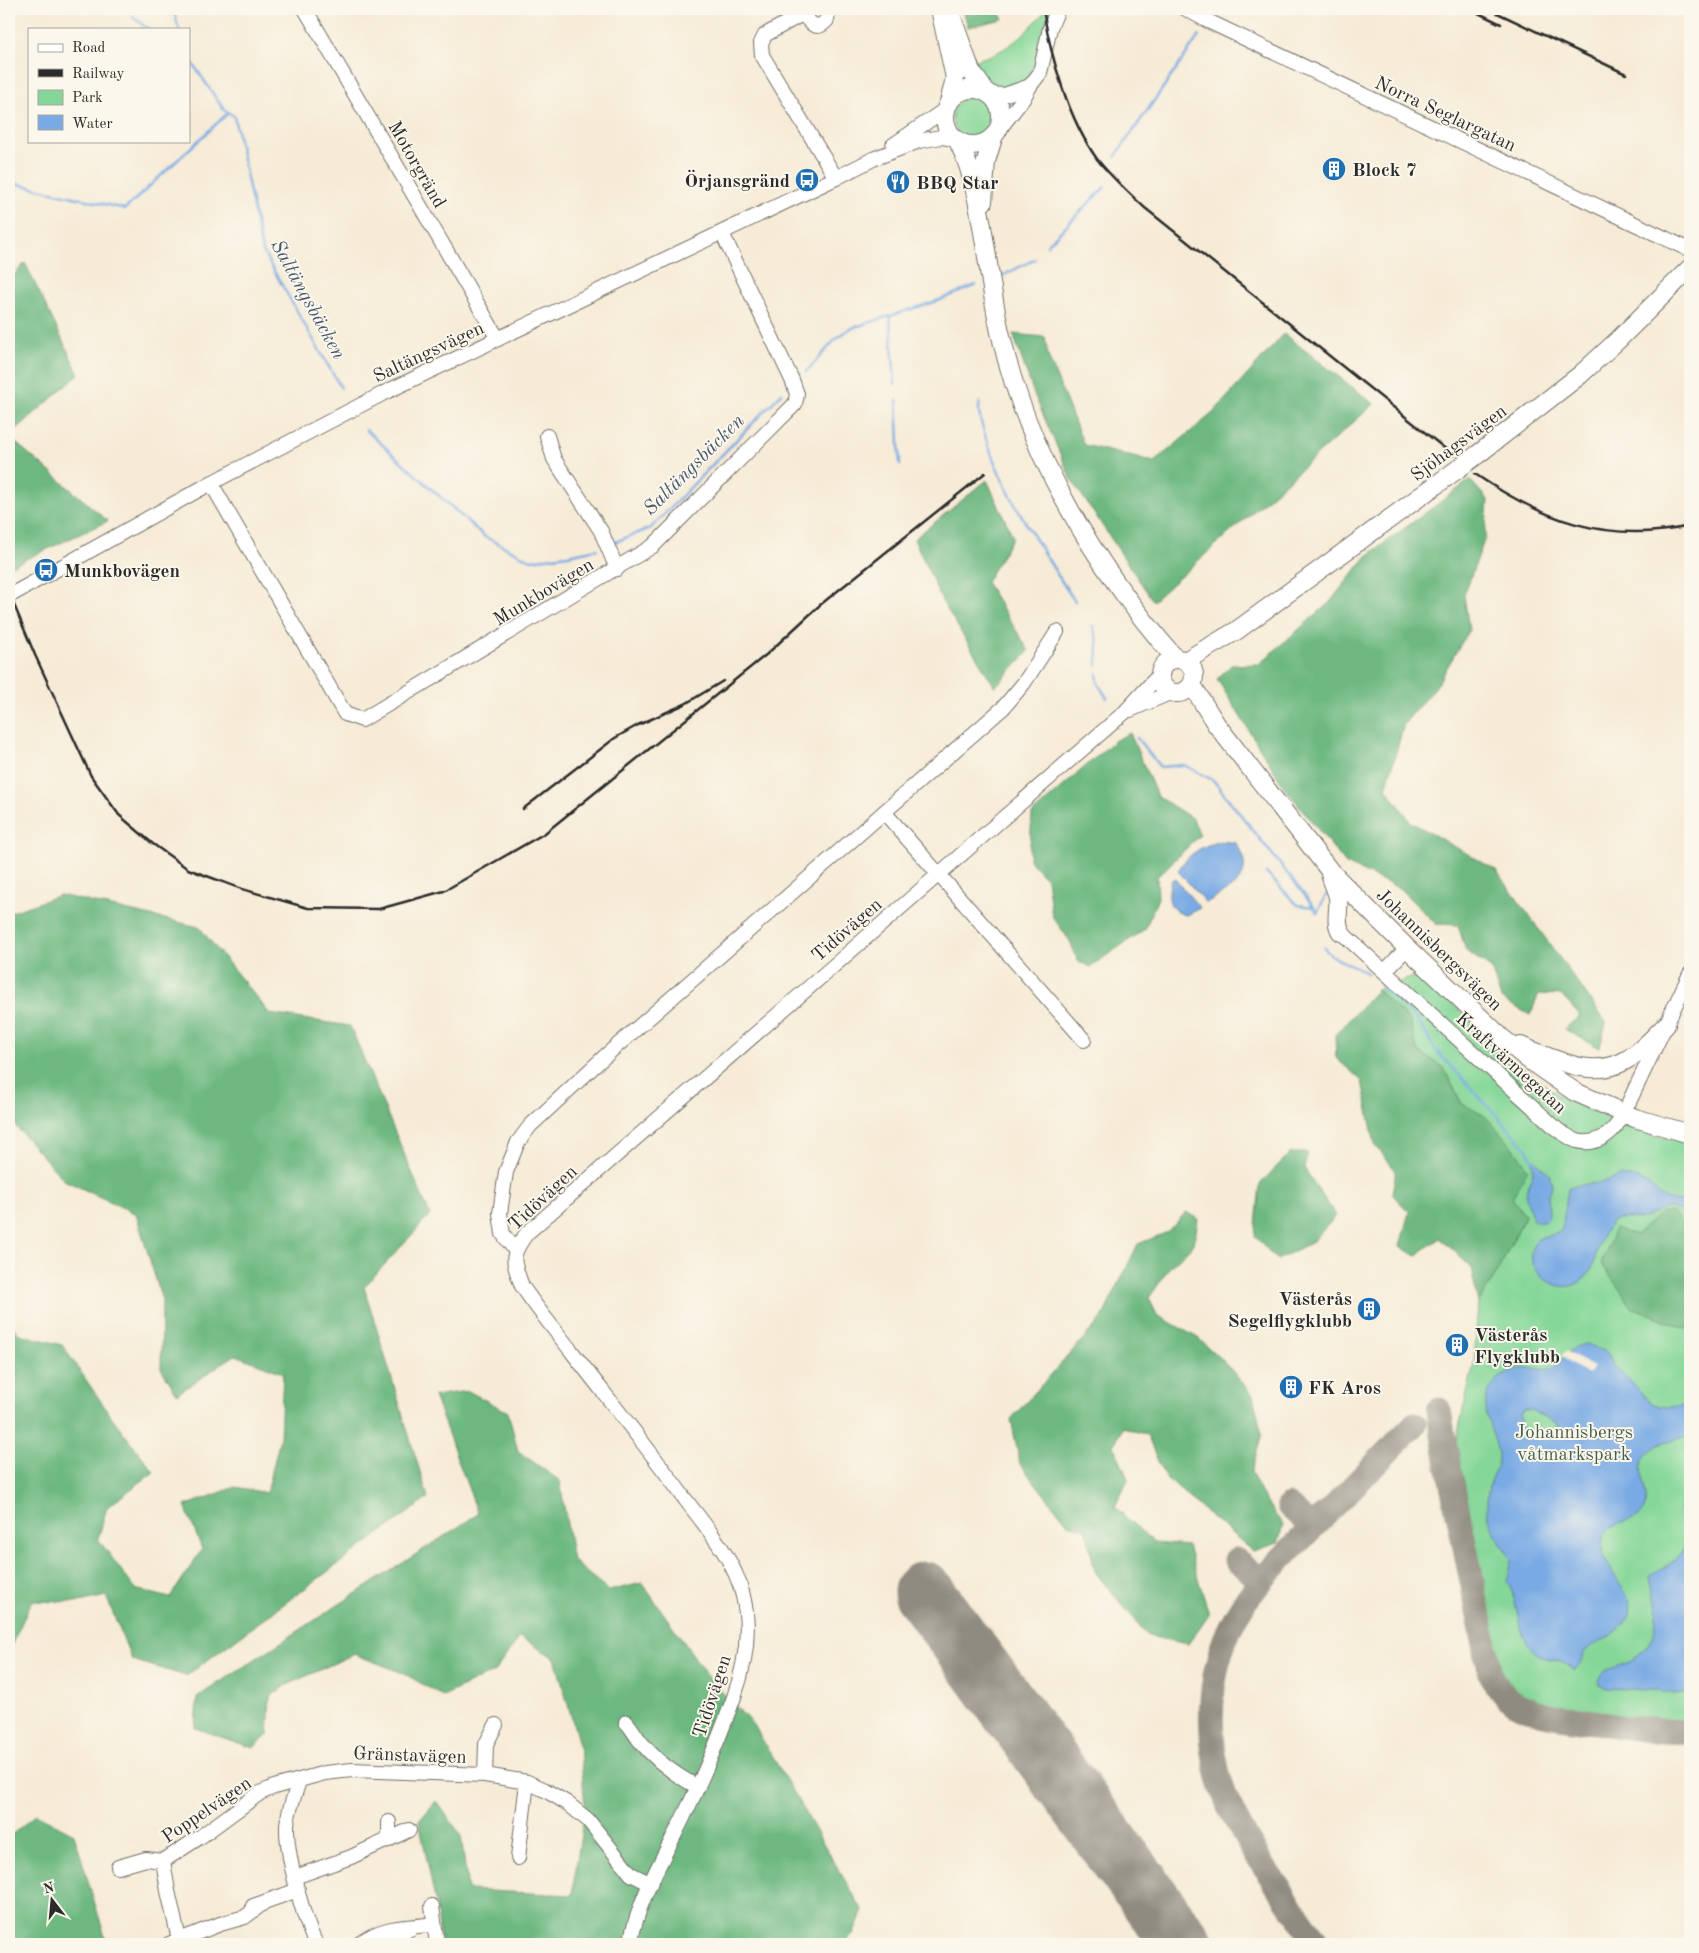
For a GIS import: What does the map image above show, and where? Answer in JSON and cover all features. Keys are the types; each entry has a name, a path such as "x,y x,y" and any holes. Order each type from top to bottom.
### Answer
{"main road":[{"path":"940,9 955,78 945,119 947,127 957,140 969,163 981,219 989,277 999,328 1023,408 1058,486 1082,530 1144,622 1170,665 1194,669 1184,687 1165,688 1161,682 1170,665"},
{"path":"948,9 971,71 987,93 998,103 1001,111 1001,121 986,161 981,219"},
{"path":"947,106 953,97 963,91 973,89 987,93"},
{"path":"957,140 966,145 974,146 984,144 995,135"},
{"name":"Sjöhagsvägen","path":"1170,665 1236,631 1477,455 1580,375 1690,268"},
{"name":"Sjöhagsvägen","path":"1184,687 1236,631"},
{"name":"Johannisbergsvägen","path":"1184,687 1216,724 1330,871 1407,948 1502,1038 1529,1060 1575,1092 1634,1118 1690,1134"},
{"path":"1330,871 1338,897 1337,916 1341,932"},
{"path":"1502,1038 1561,1062 1590,1069 1613,1066 1628,1060 1666,1025"}],"street":[{"name":"Motorgränd","path":"305,9 498,339"},
{"path":"828,9 827,20 821,25 814,26 810,24 807,11 765,35 761,43 762,55 836,178"},
{"path":"995,135 1023,100 1030,86 1040,73 1050,28 1058,9"},
{"name":"Norra Seglargatan","path":"1186,9 1690,250"},
{"path":"987,93 1004,95 1030,86"},
{"name":"Saltängsvägen","path":"873,159 947,106"},
{"name":"Saltängsvägen","path":"9,596 210,483 386,392 722,233 873,159 928,138 941,136 957,140"},
{"name":"Munkbovägen","path":"210,483 345,714 362,720 653,546 795,404 797,394 792,380 722,233"},
{"path":"547,436 554,460 601,531 617,569"},
{"path":"515,1250 503,1234 500,1213 506,1172 518,1142 530,1126 603,1058 1012,699 1057,632"},
{"name":"Tidövägen","path":"630,1944 633,1929 649,1884 698,1787 734,1697 743,1661 747,1634 743,1594 733,1570 715,1540 654,1457 522,1286 515,1267 515,1250 534,1226 1125,712 1170,665"},
{"name":"Tidövägen","path":"1125,712 1184,687"},
{"path":"884,812 1084,1040"},
{"name":"Kraftvärmegatan","path":"1341,932 1560,1130 1576,1140 1593,1142 1614,1131 1620,1120"},
{"path":"1385,971 1407,948"},
{"path":"1629,1102 1690,974"},
{"path":"626,1722 639,1740 658,1759 685,1780 698,1787"},
{"path":"485,1775 486,1744 496,1725"},
{"name":"Gränstavägen","path":"300,1781 337,1771 485,1775 527,1782 545,1790 579,1812 606,1841 631,1874 649,1884"},
{"path":"300,1781 287,1825 287,1842 296,1884 316,1944"},
{"name":"Poppelvägen","path":"118,1867 146,1859 163,1861 200,1837 260,1793 274,1787 300,1781"},
{"path":"518,1858 527,1782"},
{"path":"389,1822 389,1840"},
{"path":"176,1943 220,1924 237,1912 262,1904 296,1884 409,1830"},
{"name":"Poppelvägen","path":"163,1861 176,1943"},
{"path":"432,1906 437,1944"},
{"path":"359,1944 388,1928 434,1924"},
{"path":"382,1944 413,1927"}],"green space":[{"path":"963,9 997,9 1003,19 968,27"},
{"path":"1047,9 1052,9 1044,26 1028,78 1014,88 989,85 973,61 997,52 1015,41"},
{"path":"974,96 986,100 992,106 996,118 992,130 986,136 974,140 962,136 956,130 952,118 956,106 962,100"},
{"path":"25,263 79,374 9,436 9,281"},
{"path":"1013,334 1045,337 1048,356 1084,445 1154,462 1213,413 1284,334 1374,404 1153,601 1071,479 1034,394"},
{"path":"9,437 108,521 9,567"},
{"path":"987,480 1013,537 986,582 1029,651 995,687 942,601 914,539"},
{"path":"1470,480 1488,500 1485,538 1464,595 1469,630 1438,683 1404,724 1386,788 1411,822 1496,870 1606,1022 1600,1048 1564,1029 1580,1016 1561,995 1539,994 1530,1015 1501,999 1491,968 1466,951 1458,925 1436,924 1399,888 1346,864 1284,787 1217,679 1231,665 1259,664 1329,603 1367,556"},
{"path":"1130,733 1157,796 1193,819 1200,835 1157,877 1158,898 1145,929 1090,967 1078,961 1070,941 1052,916 1047,879 1029,860 1032,814 1114,741"},
{"path":"60,895 199,927 270,1014 350,1026 430,1215 364,1287 428,1498 186,1676 132,1660 106,1596 79,1602 32,1601 9,1647 9,1322 19,1334 62,1345 113,1419 154,1472 107,1507 98,1539 135,1589 170,1598 202,1549 185,1506 235,1487 267,1493 280,1438 283,1373 235,1355 177,1394 161,1368 162,1300 136,1214 64,1180 9,1119 9,1000 13,997 9,991 9,913"},
{"name":"Johannisbergs våtmarkspark","path":"1422,974 1508,1057 1558,1095 1629,1128 1690,1144 1690,1230 1660,1213 1636,1235 1632,1307 1690,1330 1690,1724 1661,1726 1526,1701 1512,1691 1501,1675 1456,1440 1474,1364 1478,1303 1495,1276 1525,1216 1511,1198 1443,1067 1417,1050 1410,1021 1377,990"},
{"path":"1377,990 1410,1021 1417,1050 1443,1067 1461,1103 1485,1116 1514,1148 1528,1169 1512,1198 1525,1216 1495,1276 1478,1303 1471,1267 1440,1238 1415,1256 1400,1246 1409,1212 1392,1194 1396,1171 1375,1145 1362,1081 1336,1058 1335,1035"},
{"path":"1290,1153 1308,1153 1304,1168 1336,1216 1312,1242 1277,1260 1255,1236 1260,1184"},
{"path":"1186,1212 1198,1219 1194,1244 1170,1267 1149,1298 1157,1315 1198,1338 1226,1364 1253,1395 1262,1434 1251,1473 1265,1500 1283,1525 1278,1543 1253,1551 1164,1476 1147,1435 1123,1427 1114,1446 1128,1479 1115,1507 1154,1543 1188,1546 1209,1614 1188,1644 1148,1636 1095,1572 1086,1529 1068,1524 1020,1464 1011,1419 1102,1318 1138,1244 1168,1232"},
{"path":"1673,1212 1684,1227 1690,1230 1690,1330 1632,1307 1601,1263 1615,1229 1636,1235 1660,1213"},
{"path":"468,1391 508,1412 518,1451 560,1481 573,1561 609,1591 642,1583 710,1679 755,1727 863,1911 853,1934 843,1944 441,1944 436,1905 419,1821 436,1801 461,1835 468,1890 572,1895 585,1807 580,1748 555,1658 520,1637 494,1672 443,1696 403,1673 354,1654 285,1686 270,1697 268,1735 253,1748 195,1728 197,1697 478,1514 434,1396"},
{"path":"36,1814 74,1834 107,1944 9,1944 9,1837"}],"water":[{"path":"1223,841 1236,843 1242,855 1243,874 1233,886 1206,903 1178,871 1191,855 1203,847"},
{"path":"1174,878 1200,908 1186,915 1175,910 1169,897 1171,881"},
{"path":"1535,1160 1549,1174 1552,1184 1548,1194 1549,1216 1546,1221 1533,1221 1527,1200 1526,1193 1533,1171 1532,1162"},
{"path":"1620,1176 1641,1180 1668,1200 1682,1201 1690,1197 1690,1217 1683,1212 1668,1208 1661,1209 1643,1218 1612,1221 1600,1241 1593,1265 1587,1276 1576,1284 1565,1286 1554,1284 1545,1278 1532,1261 1531,1251 1538,1239 1556,1234 1562,1229 1568,1189 1578,1185 1600,1183"},
{"path":"1587,1344 1603,1351 1608,1356 1612,1366 1623,1374 1651,1403 1665,1407 1690,1404 1690,1437 1669,1440 1650,1451 1642,1463 1641,1469 1646,1497 1644,1509 1635,1518 1617,1525 1606,1532 1602,1550 1606,1561 1625,1593 1629,1604 1629,1615 1618,1630 1584,1652 1582,1662 1574,1671 1565,1664 1539,1655 1525,1640 1507,1581 1512,1561 1495,1534 1488,1517 1488,1491 1497,1465 1498,1454 1486,1412 1486,1403 1491,1387 1504,1375 1526,1368 1550,1369 1559,1364 1574,1348","holes":["1524,1410 1532,1410 1559,1425 1554,1435 1536,1437 1530,1435 1522,1428 1520,1415"]},
{"path":"1690,1491 1690,1692 1675,1694 1651,1690 1606,1688 1600,1685 1599,1681 1605,1671 1632,1661 1646,1649 1652,1636 1658,1612 1650,1577 1653,1573 1675,1560 1683,1550 1686,1536 1681,1500 1684,1493"}],"pier":[{"path":"1566,1351 1593,1367 1588,1375 1561,1356"}],"waterway":[{"name":"Saltängsbäcken","path":"173,9 179,28"},
{"name":"Saltängsbäcken","path":"133,17 147,28"},
{"name":"Saltängsbäcken","path":"1115,157 1199,36"},
{"name":"Saltängsbäcken","path":"190,59 224,110 234,116 262,250 341,388"},
{"path":"9,182 125,209 228,113"},
{"name":"Saltängsbäcken","path":"1047,245 1105,187"},
{"name":"Saltängsbäcken","path":"1002,276 1035,259"},
{"name":"Saltängsbäcken","path":"806,372 835,340 849,329 940,300 976,285"},
{"name":"Saltängsbäcken","path":"890,316 895,384"},
{"name":"Saltängsbäcken","path":"615,542 651,528 782,393"},
{"name":"Saltängsbäcken","path":"897,400 900,465"},
{"path":"980,402 981,421 1001,476 1015,504 1075,601"},
{"name":"Saltängsbäcken","path":"366,430 485,537 531,560 597,549"},
{"path":"1093,626 1098,644 1097,665"},
{"path":"1097,673 1098,684 1107,698"},
{"path":"1137,738 1160,767 1184,765 1213,780 1317,913"},
{"path":"1266,873 1298,905 1314,907"},
{"path":"1317,913 1327,894"},
{"path":"1324,947 1332,956 1368,974"},
{"path":"1381,986 1418,1021 1434,1048 1526,1147 1533,1161"}],"taxiway":[{"path":"1439,1410 1448,1465 1491,1674 1501,1691 1518,1705 1539,1713 1642,1729 1690,1731"},
{"path":"1318,1944 1254,1850 1235,1818 1225,1795 1217,1770 1211,1718 1217,1666 1235,1618 1270,1570 1415,1424"},
{"path":"1289,1506 1312,1527"},
{"path":"1236,1560 1261,1580"}],"runway":[{"path":"924,1592 1183,1944"}],"railway":[{"path":"1043,9 1056,67 1069,106 1087,143 1108,172 1145,208 1453,455"},
{"path":"1470,9 1501,24"},
{"path":"1489,9 1626,74"},
{"path":"9,593 35,655 91,776 119,815 153,844 188,869 242,889 308,908 379,909 444,891 545,833 767,654 820,605 985,473"},
{"path":"1475,474 1526,504 1551,516 1577,524 1604,530 1631,532 1660,531 1690,526"},
{"path":"523,809 615,738 638,725 685,704 723,681"}],"place":[{"name":"Block 7","path":"1334,169"},
{"name":"Örjansgränd","path":"807,180"},
{"name":"BBQ Star","path":"898,182"},
{"name":"Munkbovägen","path":"46,570"},
{"name":"Västerås Segelflygklubb","path":"1369,1309"},
{"name":"Västerås Flygklubb","path":"1457,1345"},
{"name":"FK Aros","path":"1291,1387"}]}
